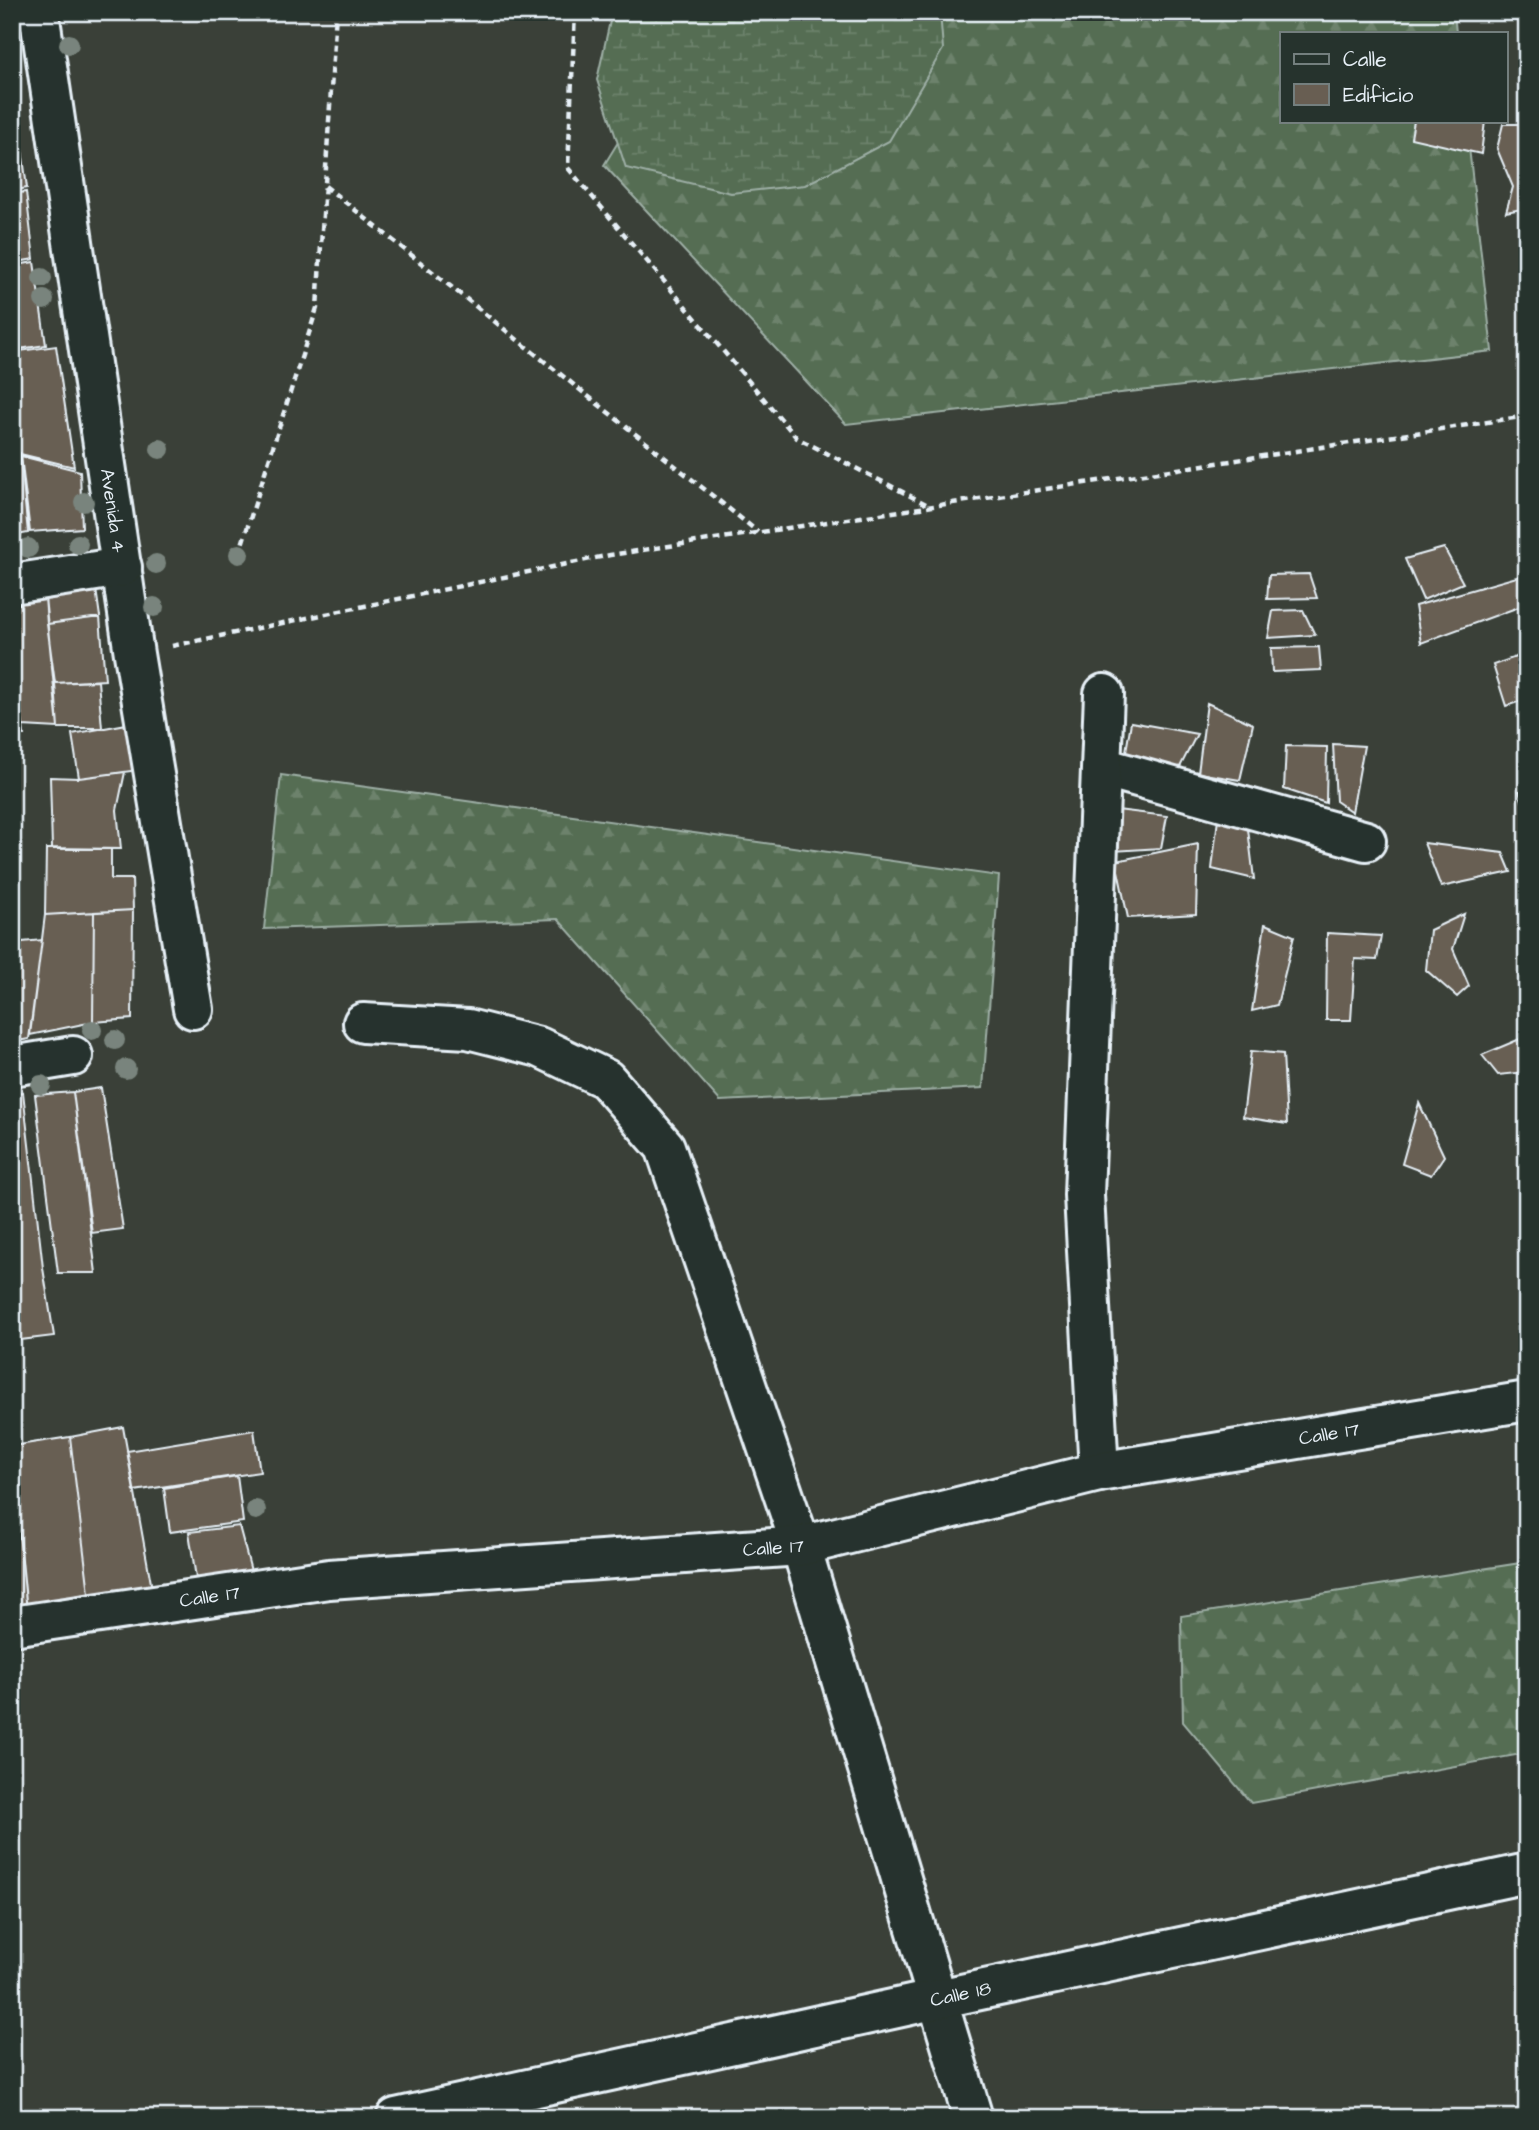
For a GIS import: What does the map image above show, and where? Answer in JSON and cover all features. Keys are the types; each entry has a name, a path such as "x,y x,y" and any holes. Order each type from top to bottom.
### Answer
{"street":[{"name":"Avenida 4","path":"39,12 134,654 193,1009"},
{"path":"12,584 122,567"},
{"path":"1099,1472 1084,1195 1104,694"},
{"path":"1102,767 1366,841"},
{"path":"363,1023 468,1029 539,1047 606,1079 665,1147 801,1546 973,2118"},
{"path":"12,1066 73,1056"},
{"name":"Calle 17","path":"12,1626 329,1578 801,1546 1099,1472 1527,1401"},
{"name":"Calle 18","path":"404,2117 938,1999 1527,1874"}],"path":[{"path":"239,554 317,308 336,12"},
{"path":"575,12 568,168 797,438 931,506"},
{"path":"325,186 759,532"},
{"path":"134,654 610,555 1527,416"}],"green space":[{"path":"612,12 940,12 943,49 889,141 805,185 731,193 626,168 597,80"},
{"path":"698,12 1454,12 1456,32 1280,32 1280,122 1466,122 1492,351 846,424 604,165"},
{"path":"281,775 999,876 983,1088 720,1101 558,919 264,929"},
{"path":"1527,1562 1527,1753 1251,1803 1183,1722 1181,1616"}],"building":[{"path":"12,77 20,131 12,132"},
{"path":"1414,122 1485,122 1481,154 1411,138"},
{"path":"1503,124 1527,124 1527,208 1506,212 1513,187 1497,149"},
{"path":"20,134 27,188 12,191 12,135"},
{"path":"26,192 34,259 12,263 12,194"},
{"path":"34,262 46,345 12,350 12,266"},
{"path":"56,346 74,467 12,452 12,352"},
{"path":"12,453 20,453 28,533 12,536"},
{"path":"21,456 80,471 82,528 30,532"},
{"path":"1444,548 1463,583 1423,600 1405,559"},
{"path":"1309,574 1317,598 1267,599 1269,575"},
{"path":"1527,574 1527,604 1421,643 1415,606"},
{"path":"96,589 100,617 47,624 45,597"},
{"path":"45,597 58,728 23,726 12,649 12,602"},
{"path":"1303,610 1315,635 1268,638 1273,611"},
{"path":"100,617 105,680 55,683 47,624"},
{"path":"1319,647 1321,670 1272,672 1271,648"},
{"path":"12,649 23,726 24,735 12,734"},
{"path":"1527,653 1527,699 1506,706 1493,665"},
{"path":"98,681 102,728 58,728 55,683"},
{"path":"1207,703 1253,724 1240,780 1198,773"},
{"path":"1131,722 1197,734 1179,769 1124,763"},
{"path":"132,723 139,770 79,778 72,734"},
{"path":"1333,744 1364,746 1352,812 1336,801"},
{"path":"1286,746 1327,747 1326,803 1284,789"},
{"path":"125,772 117,810 121,849 52,848 50,777 79,778"},
{"path":"1527,790 1527,815 1519,791"},
{"path":"1117,810 1167,816 1161,848 1113,851"},
{"path":"1218,819 1247,821 1254,879 1212,869"},
{"path":"1424,843 1503,853 1511,872 1441,887"},
{"path":"1198,844 1196,914 1128,918 1116,861"},
{"path":"46,849 111,849 111,879 132,879 133,910 45,915"},
{"path":"133,910 132,1019 93,1022 94,912"},
{"path":"94,912 93,1022 30,1035 45,915"},
{"path":"1464,914 1453,949 1469,986 1457,997 1426,970 1430,930"},
{"path":"1265,924 1294,936 1277,1005 1252,1011"},
{"path":"1327,933 1381,936 1377,960 1355,959 1351,1020 1326,1020"},
{"path":"42,940 29,1039 12,1042 12,943"},
{"path":"1527,1036 1527,1072 1498,1075 1482,1055"},
{"path":"1251,1051 1283,1054 1287,1124 1243,1117"},
{"path":"101,1088 123,1229 92,1233 73,1092"},
{"path":"23,1092 43,1268 54,1336 12,1341 12,1093"},
{"path":"73,1092 96,1273 58,1273 35,1095"},
{"path":"1419,1103 1444,1156 1431,1175 1402,1164"},
{"path":"123,1427 154,1600 91,1610 70,1437"},
{"path":"254,1430 260,1472 134,1491 127,1451"},
{"path":"70,1437 91,1610 28,1621 12,1446"},
{"path":"237,1476 243,1522 170,1532 164,1488"},
{"path":"17,1509 28,1621 12,1623 12,1510"},
{"path":"239,1526 255,1586 199,1598 189,1532"}]}
